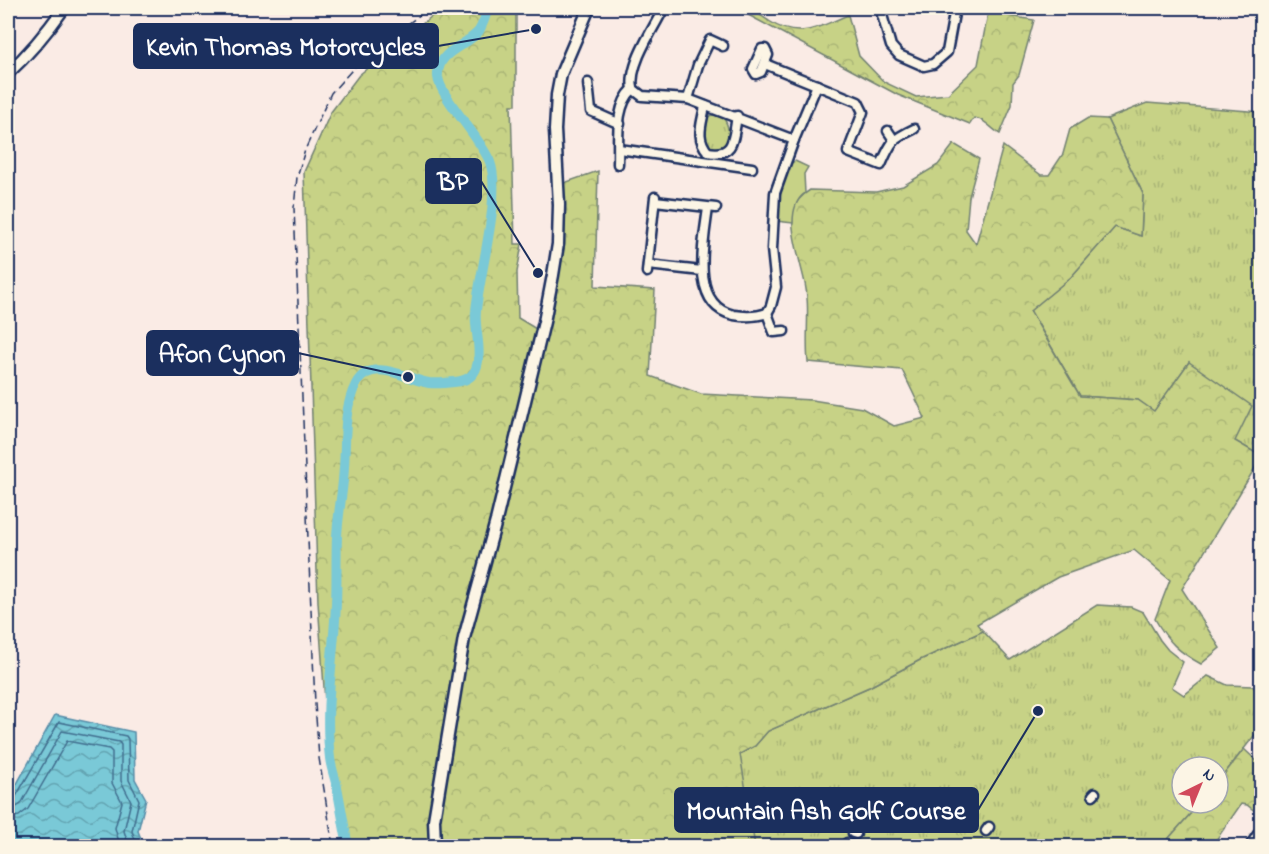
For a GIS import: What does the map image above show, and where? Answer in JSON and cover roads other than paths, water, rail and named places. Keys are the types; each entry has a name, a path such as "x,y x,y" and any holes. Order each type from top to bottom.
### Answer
{"main road":[{"path":"8,73 44,37 64,8"},
{"path":"435,846 434,820 464,638 496,521 544,322 553,275 559,222 555,130 556,95 561,74 589,8"}],"street":[{"path":"664,8 635,65 631,80 633,89 642,96 688,99 737,116 794,140"},
{"path":"880,8 891,46 899,55 924,66 940,60 947,52 955,8"},
{"path":"688,99 698,65 710,40 723,46"},
{"path":"765,64 858,102 862,106 863,112 848,152 881,165 891,143 914,129"},
{"path":"588,83 591,111 620,124"},
{"path":"702,271 647,268 655,199 712,208 702,271 710,299 730,314 751,317 767,313 776,287 772,249 775,193 817,85"},
{"path":"618,164 621,111 626,96 633,89"},
{"path":"705,106 700,135 702,144 708,152 720,155 728,150 732,144 737,116"},
{"path":"888,131 894,140"},
{"path":"619,149 752,168"},
{"path":"767,313 774,332 784,331"},
{"path":"1250,846 1262,828"}],"water":[{"path":"55,715 134,732 135,779 146,799 138,831 144,846 8,846 8,800"}],"waterway":[{"path":"348,846 328,739 336,603 337,537 347,414 356,384 371,371 380,370 429,383 442,383 467,379 477,366 479,349 476,311 492,214 493,176 485,152 446,95 438,77 439,68 447,55 479,31 488,8"}],"railway":[{"path":"333,846 319,758 315,704 294,208 297,177 305,150 331,93 362,59 429,8"}],"place":[{"name":"Kevin Thomas Motorcycles","path":"536,29"},
{"name":"BP","path":"538,273"},
{"name":"Afon Cynon","path":"408,377"},
{"name":"Mountain Ash Golf Course","path":"1038,711"}]}
